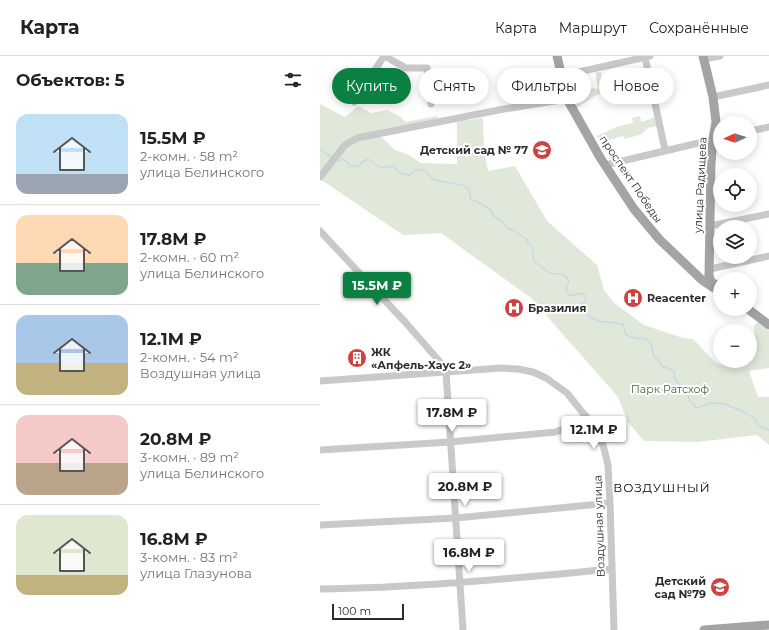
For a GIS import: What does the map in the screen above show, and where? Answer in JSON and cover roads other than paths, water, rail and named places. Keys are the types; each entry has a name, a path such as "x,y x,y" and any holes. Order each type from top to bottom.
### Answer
{"main road":[{"name":"проспект Победы","path":"557,56 559,68"},
{"name":"улица Радищева","path":"703,58 715,116"},
{"name":"проспект Победы","path":"570,104 605,165 645,224 695,274 713,287"},
{"name":"улица Радищева","path":"713,160 710,185 710,279 713,282"},
{"path":"695,274 706,272 710,269"},
{"path":"757,311 769,320"},
{"path":"757,316 769,325"},
{"path":"704,630 769,625"}],"street":[{"path":"376,68 384,56"},
{"path":"387,56 406,68 419,68"},
{"path":"703,58 720,56"},
{"path":"591,69 648,57 665,150"},
{"path":"712,96 769,85"},
{"path":"320,177 345,145 357,138 536,104"},
{"path":"757,130 769,127"},
{"path":"605,165 713,139"},
{"path":"710,226 769,214"},
{"path":"320,231 440,362 446,372 463,630"},
{"path":"710,269 769,256"},
{"name":"Воздушная улица","path":"320,381 501,368 533,372 546,378 567,393 594,427 603,445 608,465 614,630"},
{"path":"320,450 450,442 556,432 570,426 586,416"},
{"path":"320,525 456,518 610,502"},
{"path":"320,589 401,587 612,570"}],"waterway":[{"name":"ВОЗДУШНЫЙ","path":"320,150 332,157"},
{"name":"ВОЗДУШНЫЙ","path":"337,161 344,159 351,166 359,166 368,159 381,168 393,166 400,173 410,175 419,169 425,171 434,180 463,185 469,189 471,200 476,201 491,210 493,216 504,223 508,229 513,230 526,239 532,247 534,261 550,273 561,274 566,277 569,281 566,289 569,296 583,293 586,298 585,302 576,307 575,312 586,313 591,318 599,321 623,324 626,335 638,339 645,338 651,344 654,357 657,358 662,366 674,371 675,379 688,395 690,401 697,408 712,403 725,404 746,413 755,419 758,425 769,430"}],"place":[{"name":"Детский сад № 77","path":"542,150"},
{"name":"Reacenter","path":"633,298"},
{"name":"Бразилия","path":"514,308"},
{"name":"ЖК «Апфель-Хаус 2»","path":"357,358"},
{"name":"Детский сад №79","path":"720,587"}],"district":[{"name":"ВОЗДУШНЫЙ","path":"662,488"}],"park label":[{"name":"Парк Ратсхоф","path":"670,389"}]}
